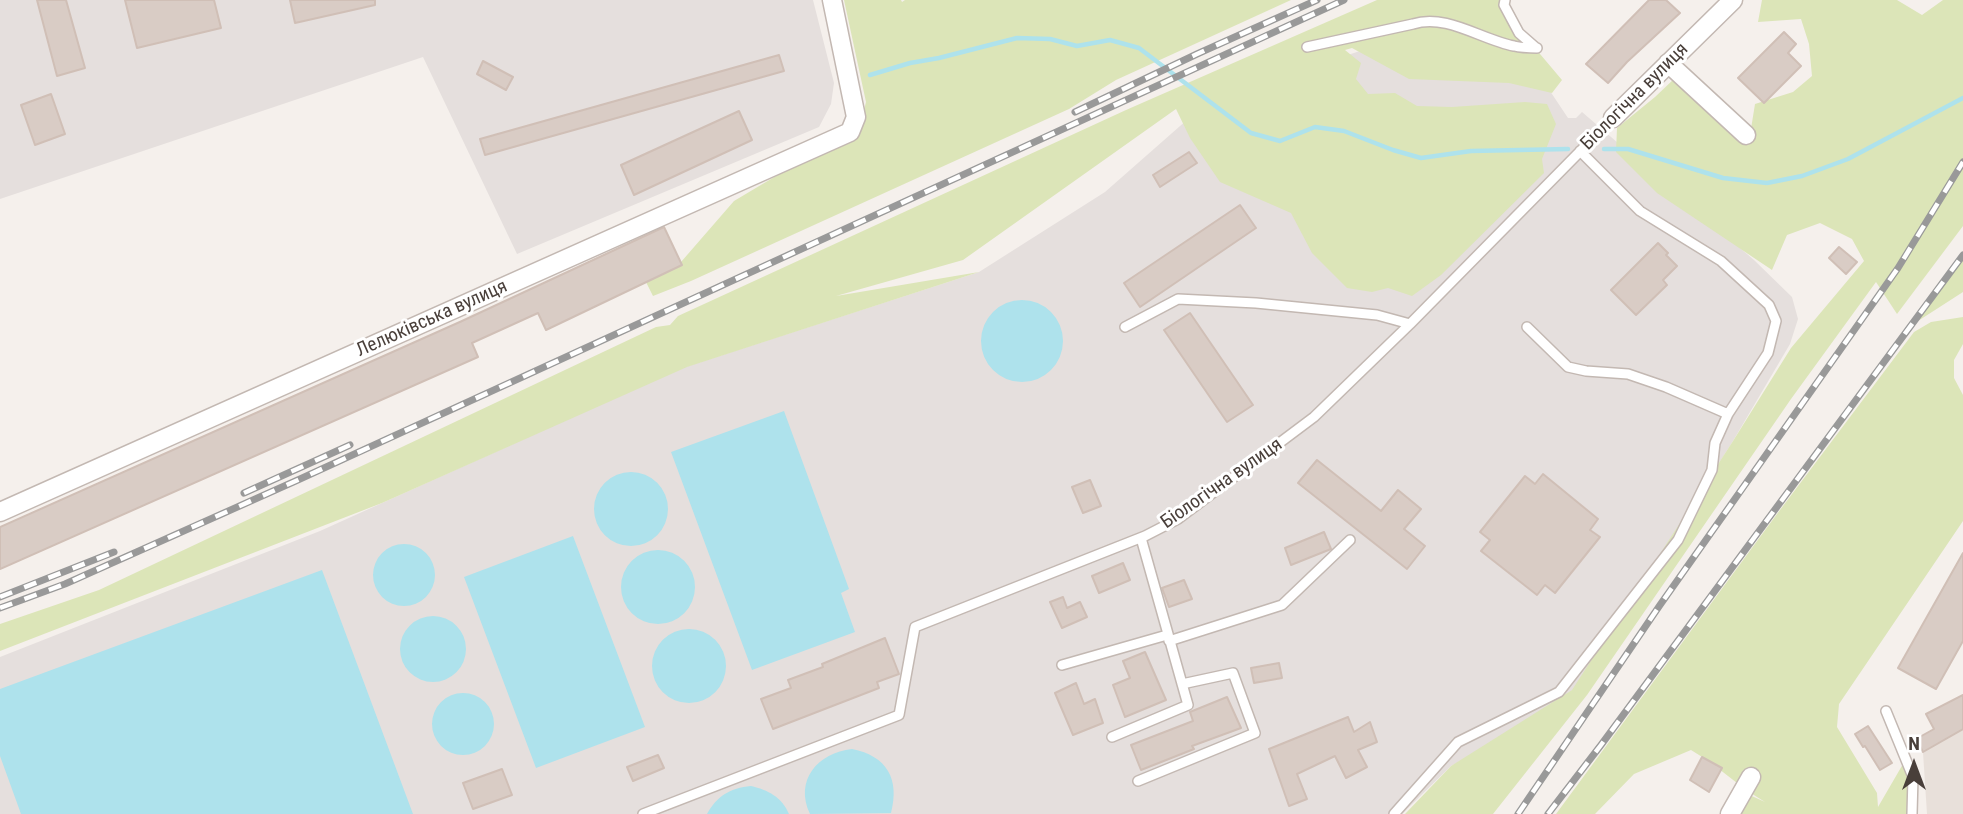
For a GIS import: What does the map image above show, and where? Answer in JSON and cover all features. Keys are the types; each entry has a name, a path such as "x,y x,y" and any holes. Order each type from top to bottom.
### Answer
{"street":[{"name":"Лелюківська вулиця","path":"0,512 850,132 856,117 832,0"},
{"name":"Біологічна вулиця","path":"1613,118 1733,0"},
{"path":"1668,63 1746,135"},
{"path":"1730,814 1751,777"}],"lane":[{"path":"1307,47 1427,20 1470,30 1513,46 1537,48 1519,33 1504,5 1505,0"},
{"name":"Біологічна вулиця","path":"643,814 899,715 915,627 1141,538 1178,519 1314,417 1410,324 1613,118"},
{"path":"1394,814 1458,742 1559,692 1678,540 1712,470 1715,443 1728,414 1768,353 1776,321 1769,305 1721,261 1640,211 1580,151"},
{"path":"1125,327 1178,299 1256,303 1377,315 1410,324"},
{"path":"1527,327 1567,367 1628,374 1728,414"},
{"path":"1112,737 1188,705 1141,538"},
{"path":"1062,665 1282,605 1350,540"},
{"path":"1138,781 1255,733 1233,673 1182,684"},
{"path":"1886,710 1913,777 1912,814"}],"shaded area":[{"path":"0,0 813,0 834,83 831,104 819,127 517,254 423,57 0,199"},
{"path":"1433,27 1528,58 1568,118 1576,118 1582,112 1754,260 1792,297 1798,319 1790,344 1733,441 1578,686 1514,733 1451,766 1402,814 0,814 0,657 320,531 679,369 979,272 1105,192 1188,119 1293,73"},
{"path":"1963,729 1963,814 1927,814 1923,752"}],"green space":[{"path":"844,0 1291,0 1116,80 1069,109 653,296 646,282 681,262 734,201 860,126 866,102"},
{"path":"1377,0 1505,0 1513,22 1562,80 1552,93 1509,83 1409,79 1352,48 1345,50 1361,63 1356,79 1368,94 1395,93 1417,106 1452,107 1525,102 1547,104 1556,124 1542,159 1544,173 1441,275 1412,296 1388,288 1372,292 1347,288 1312,253 1291,213 1220,182 1190,138 1176,109 963,260 836,296 979,272 687,367 382,503 0,651 0,624 99,590 656,327 670,325 678,316 1126,110"},
{"path":"1762,0 1897,0 1922,15 1943,0 1963,0 1963,226 1897,314 1876,282 1791,399 1587,695 1493,814 1405,814 1451,766 1572,690 1791,348 1864,261 1852,239 1820,223 1787,235 1772,270 1657,193 1616,152 1617,128 1675,78 1750,135 1755,104 1793,92 1812,76 1809,44 1801,19 1758,22"},
{"path":"1963,260 1963,292 1918,321"},
{"path":"1963,317 1963,344 1954,360 1954,378 1963,395 1963,521 1839,704 1837,727 1877,793 1878,807 1903,764 1913,777 1912,814 1730,814 1743,792 1765,802 1691,750 1634,774 1595,814 1556,814 1914,332 1931,322"}],"water":[{"path":"1022,300 1038,303 1051,312 1060,325 1063,341 1060,357 1051,370 1038,379 1022,382 1006,379 993,370 984,357 981,341 984,325 993,312 1006,303"},
{"path":"784,411 849,589 841,593 855,632 752,670 671,452"},
{"path":"631,472 645,475 657,483 665,495 668,509 665,523 657,535 645,543 631,546 617,543 605,535 597,523 594,509 597,495 605,483 617,475"},
{"path":"573,536 645,727 536,768 464,577"},
{"path":"404,544 426,553 435,575 426,597 404,606 382,597 373,575 382,553"},
{"path":"658,550 672,553 684,561 692,573 695,587 692,601 684,613 672,621 658,624 644,621 632,613 624,601 621,587 624,573 632,561 644,553"},
{"path":"322,570 413,814 21,814 0,756 0,689"},
{"path":"426,616 440,616 452,621 461,630 466,649 464,662 457,673 440,682 426,682 414,677 405,668 400,656 400,642 405,630 414,621"},
{"path":"689,629 703,632 715,640 723,652 726,666 723,680 715,692 703,700 689,703 675,700 663,692 655,680 652,666 655,652 663,640 675,632"},
{"path":"463,693 485,702 494,724 485,746 463,755 441,746 432,724 441,702"},
{"path":"852,749 874,757 888,771 894,790 891,813 810,814 805,790 812,770 829,756"},
{"path":"751,786 774,795 789,814 707,814 725,794"}],"building":[{"path":"37,0 66,0 85,68 57,76"},
{"path":"125,0 214,0 221,28 137,48"},
{"path":"290,0 375,0 375,5 295,23"},
{"path":"1649,0 1666,0 1680,13 1608,83 1586,64"},
{"path":"1784,32 1796,44 1788,53 1801,66 1764,103 1738,78"},
{"path":"779,55 784,71 485,155 480,139"},
{"path":"483,61 513,77 506,90 477,74"},
{"path":"51,94 65,134 35,145 21,105"},
{"path":"739,111 752,140 634,195 621,165"},
{"path":"1189,152 1197,163 1160,187 1153,175"},
{"path":"1240,205 1256,228 1140,307 1124,283"},
{"path":"664,227 682,265 546,330 538,313 472,343 478,357 0,569 0,527 462,321"},
{"path":"1658,243 1677,266 1663,280 1667,285 1636,315 1611,290"},
{"path":"1839,247 1857,262 1846,274 1829,258"},
{"path":"1190,313 1253,405 1227,422 1164,330"},
{"path":"1317,460 1381,511 1398,490 1421,509 1404,529 1425,546 1407,569 1298,483"},
{"path":"1543,474 1598,519 1590,530 1600,537 1555,593 1545,585 1537,595 1481,551 1490,540 1480,532 1525,476 1535,484"},
{"path":"1090,480 1101,506 1083,513 1072,487"},
{"path":"1324,532 1331,549 1291,565 1285,548"},
{"path":"1963,553 1963,641 1936,689 1898,668"},
{"path":"1123,563 1130,580 1099,593 1092,576"},
{"path":"1184,580 1192,599 1169,607 1162,588"},
{"path":"1063,597 1067,608 1080,602 1087,617 1062,628 1050,602"},
{"path":"885,638 899,674 877,682 879,688 773,729 761,699 791,688 788,680"},
{"path":"1145,652 1166,700 1125,717 1113,685 1130,678 1123,661"},
{"path":"1279,663 1282,678 1254,683 1251,668"},
{"path":"1076,683 1084,704 1095,699 1103,723 1073,735 1055,693"},
{"path":"1963,695 1963,729 1923,752 1916,739 1934,729 1926,714"},
{"path":"1227,697 1241,728 1192,746 1194,749 1141,770 1131,745 1193,721 1190,712"},
{"path":"1348,717 1354,732 1370,722 1377,742 1358,750 1367,767 1346,778 1335,756 1297,774 1307,799 1289,806 1269,749"},
{"path":"1868,726 1892,763 1880,770 1855,734"},
{"path":"658,755 664,768 633,781 627,767"},
{"path":"1702,757 1722,768 1709,792 1690,780"},
{"path":"502,769 512,795 473,809 463,783"}],"waterway":[{"path":"870,75 1017,38 1050,39 1077,46 1110,40 1139,48 1251,133 1280,141 1315,127 1344,131 1421,158 1471,151 1568,149"},
{"path":"1604,149 1628,149 1723,178 1767,183 1802,176 1848,159 1963,98"}],"railway":[{"path":"1075,112 1317,0"},
{"path":"0,608 65,584 300,479 1344,0"},
{"path":"1518,814 1660,605 1898,268 1963,162"},
{"path":"1548,814 1963,255"},
{"path":"244,493 350,445"},
{"path":"0,597 114,552"}]}
